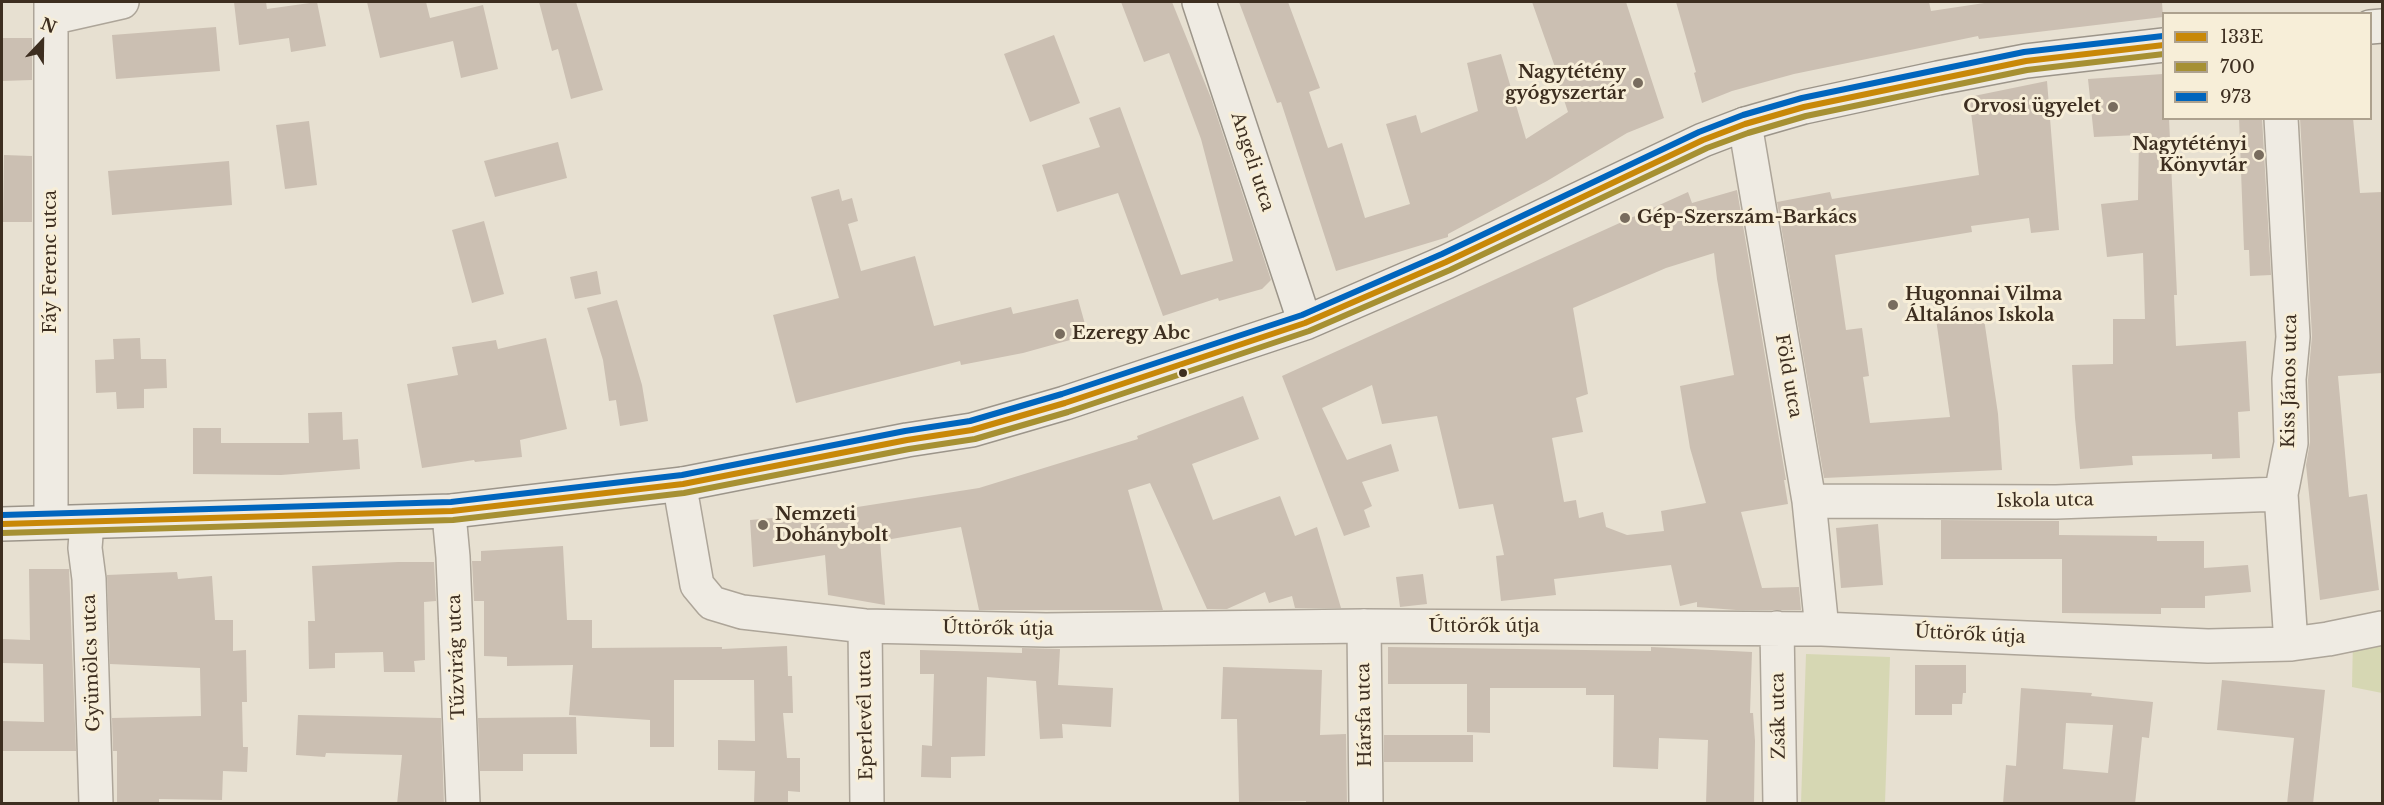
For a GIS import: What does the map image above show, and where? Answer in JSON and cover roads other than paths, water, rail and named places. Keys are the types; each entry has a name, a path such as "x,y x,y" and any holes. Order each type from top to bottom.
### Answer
{"street":[{"path":"51,10 122,2"},
{"name":"Angeli utca","path":"1198,2 1305,323"},
{"name":"Fáy Ferenc utca","path":"51,10 51,522"},
{"path":"2,524 452,511 683,484 907,440 972,430 1065,403 1305,323 1446,262 1693,144 1745,124 1804,107 2026,61 2162,45"},
{"name":"Kiss János utca","path":"2281,120 2293,337 2289,379 2291,443 2281,494 2291,644"},
{"name":"Föld utca","path":"1745,124 1809,501 1822,628"},
{"name":"Úttörők útja","path":"683,484 682,499 697,585 712,603 742,612 865,626 1046,630 1364,626 1822,628 2208,646 2291,644 2382,628"},
{"name":"Iskola utca","path":"1809,501 2056,502 2281,494"},
{"name":"Tűzvirág utca","path":"452,511 450,525 463,804"},
{"name":"Gyümölcs utca","path":"87,522 85,548 89,579 96,804"},
{"name":"Eperlevél utca","path":"865,626 867,804"},
{"name":"Hársfa utca","path":"1364,626 1366,804"},
{"name":"Zsák utca","path":"1777,628 1780,804"}],"place":[{"name":"Nagytétény gyógyszertár","path":"1638,83"},
{"name":"Orvosi ügyelet","path":"2113,107"},
{"name":"Nagytétényi Könyvtár","path":"2259,155"},
{"name":"Gép-Szerszám-Barkács","path":"1625,218"},
{"name":"Hugonnai Vilma Általános Iskola","path":"1893,305"},
{"name":"Ezeregy Abc","path":"1060,334"},
{"name":"Nemzeti Dohánybolt","path":"763,525"}]}
